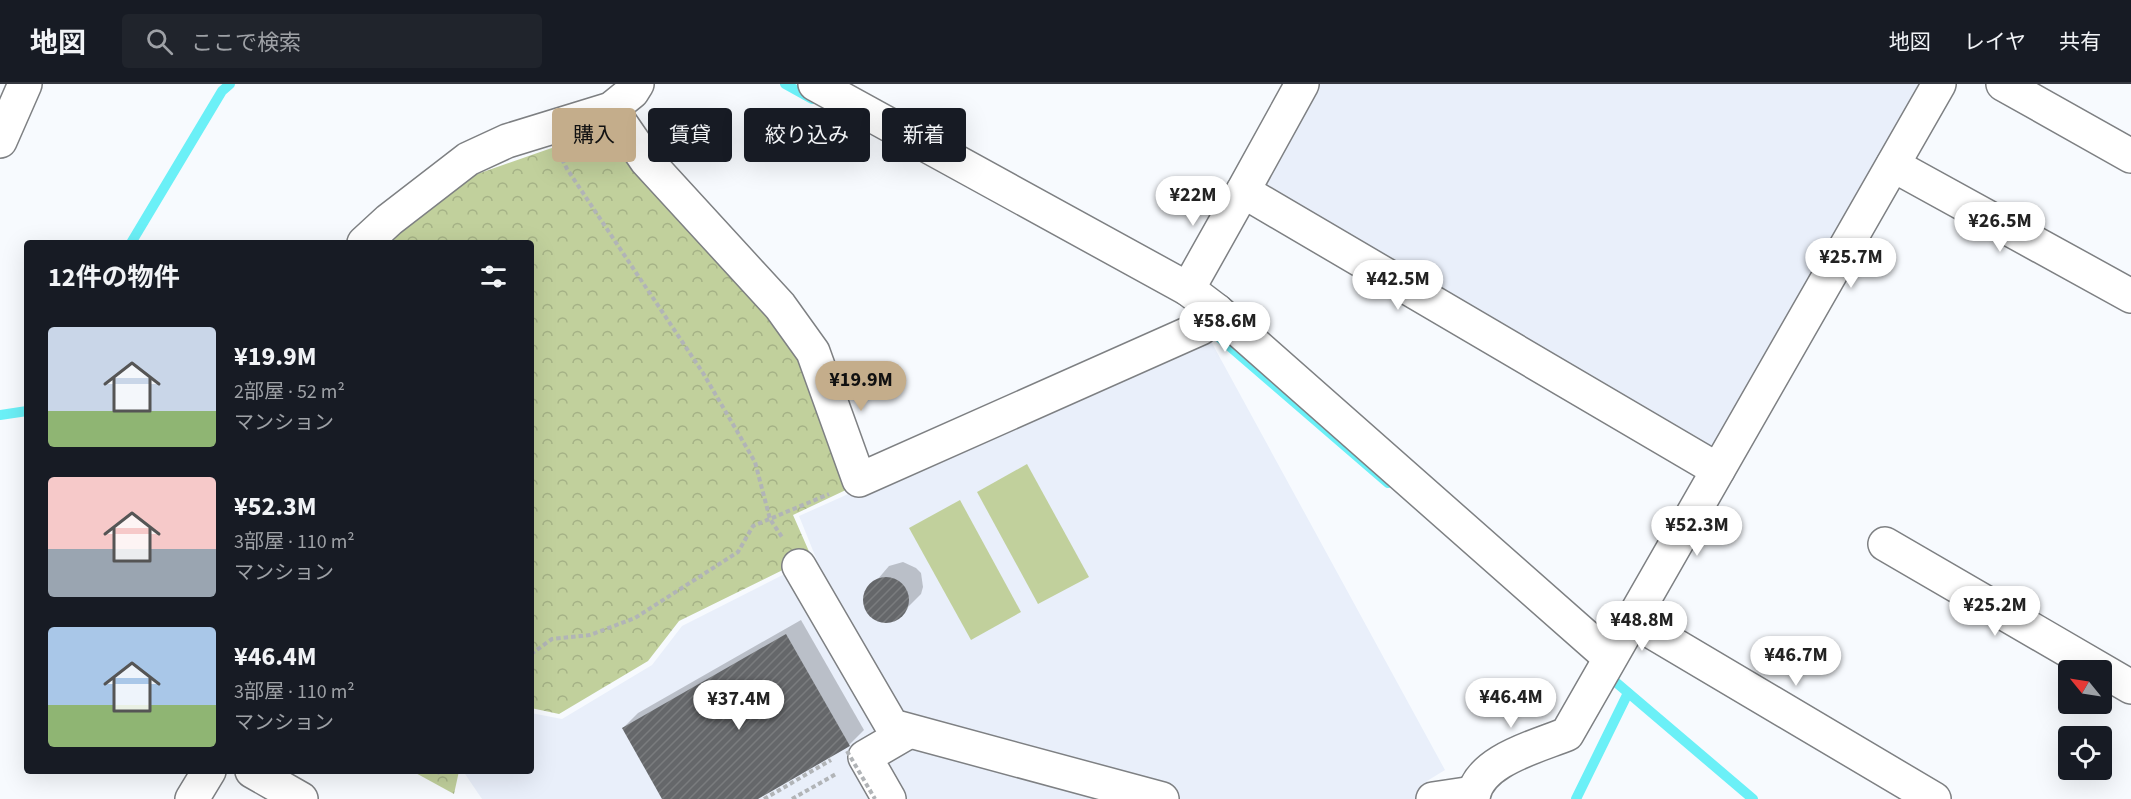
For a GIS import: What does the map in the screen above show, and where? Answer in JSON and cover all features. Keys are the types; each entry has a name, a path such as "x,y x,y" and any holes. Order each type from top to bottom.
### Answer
{"street":[{"path":"0,141 25,84"},
{"path":"611,108 632,92 637,84"},
{"path":"815,84 1188,289 1217,311 1605,665"},
{"path":"1188,289 1302,84"},
{"path":"1433,799 1473,796 1484,776 1500,761 1567,734 1939,84"},
{"path":"2003,84 2131,156"},
{"path":"367,240 389,220 468,159 507,141 552,127"},
{"path":"636,146 646,160 780,306 813,352 859,480 1201,328 1217,311"},
{"path":"1893,165 2131,296"},
{"path":"1243,191 1718,470"},
{"path":"1885,544 2131,687"},
{"path":"799,566 892,726 1162,799"},
{"path":"1632,620 1934,799"},
{"path":"889,799 850,759 908,732"},
{"path":"192,799 207,774"},
{"path":"257,774 301,799"}],"path":[{"path":"548,128 567,169 703,373 755,462 770,519"},
{"path":"534,652 552,639 590,635 635,618 738,552 753,526 859,480"},
{"path":"764,799 850,759"},
{"path":"792,799 850,759"},
{"path":"850,759 875,799"}],"shaded area":[{"path":"1316,84 1920,84 1708,455 1256,190"},
{"path":"1207,334 1445,770 1427,781 1437,799 482,799 465,774 534,774 534,714 562,719 652,665 682,626 816,558 799,516"}],"green space":[{"path":"552,148 552,162 636,162 636,160 805,357 850,488 793,515 811,556 679,621 648,661 559,714 534,709 534,240 386,240 463,179"},
{"path":"1027,464 1089,577 1038,604 977,492"},
{"path":"960,500 1021,612 971,640 909,528"},
{"path":"417,774 458,774 454,794"}],"building":[{"path":"886,577 902,584 909,600 902,616 886,623 870,616 863,600 870,584"},
{"path":"786,634 850,746 758,799 662,799 622,728"}],"waterway":[{"path":"133,240 222,91 230,84"},
{"path":"785,84 812,99"},
{"path":"1213,332 1388,483"},
{"path":"0,415 24,411"},
{"path":"1605,673 1753,799"},
{"path":"1576,799 1628,693"}]}
